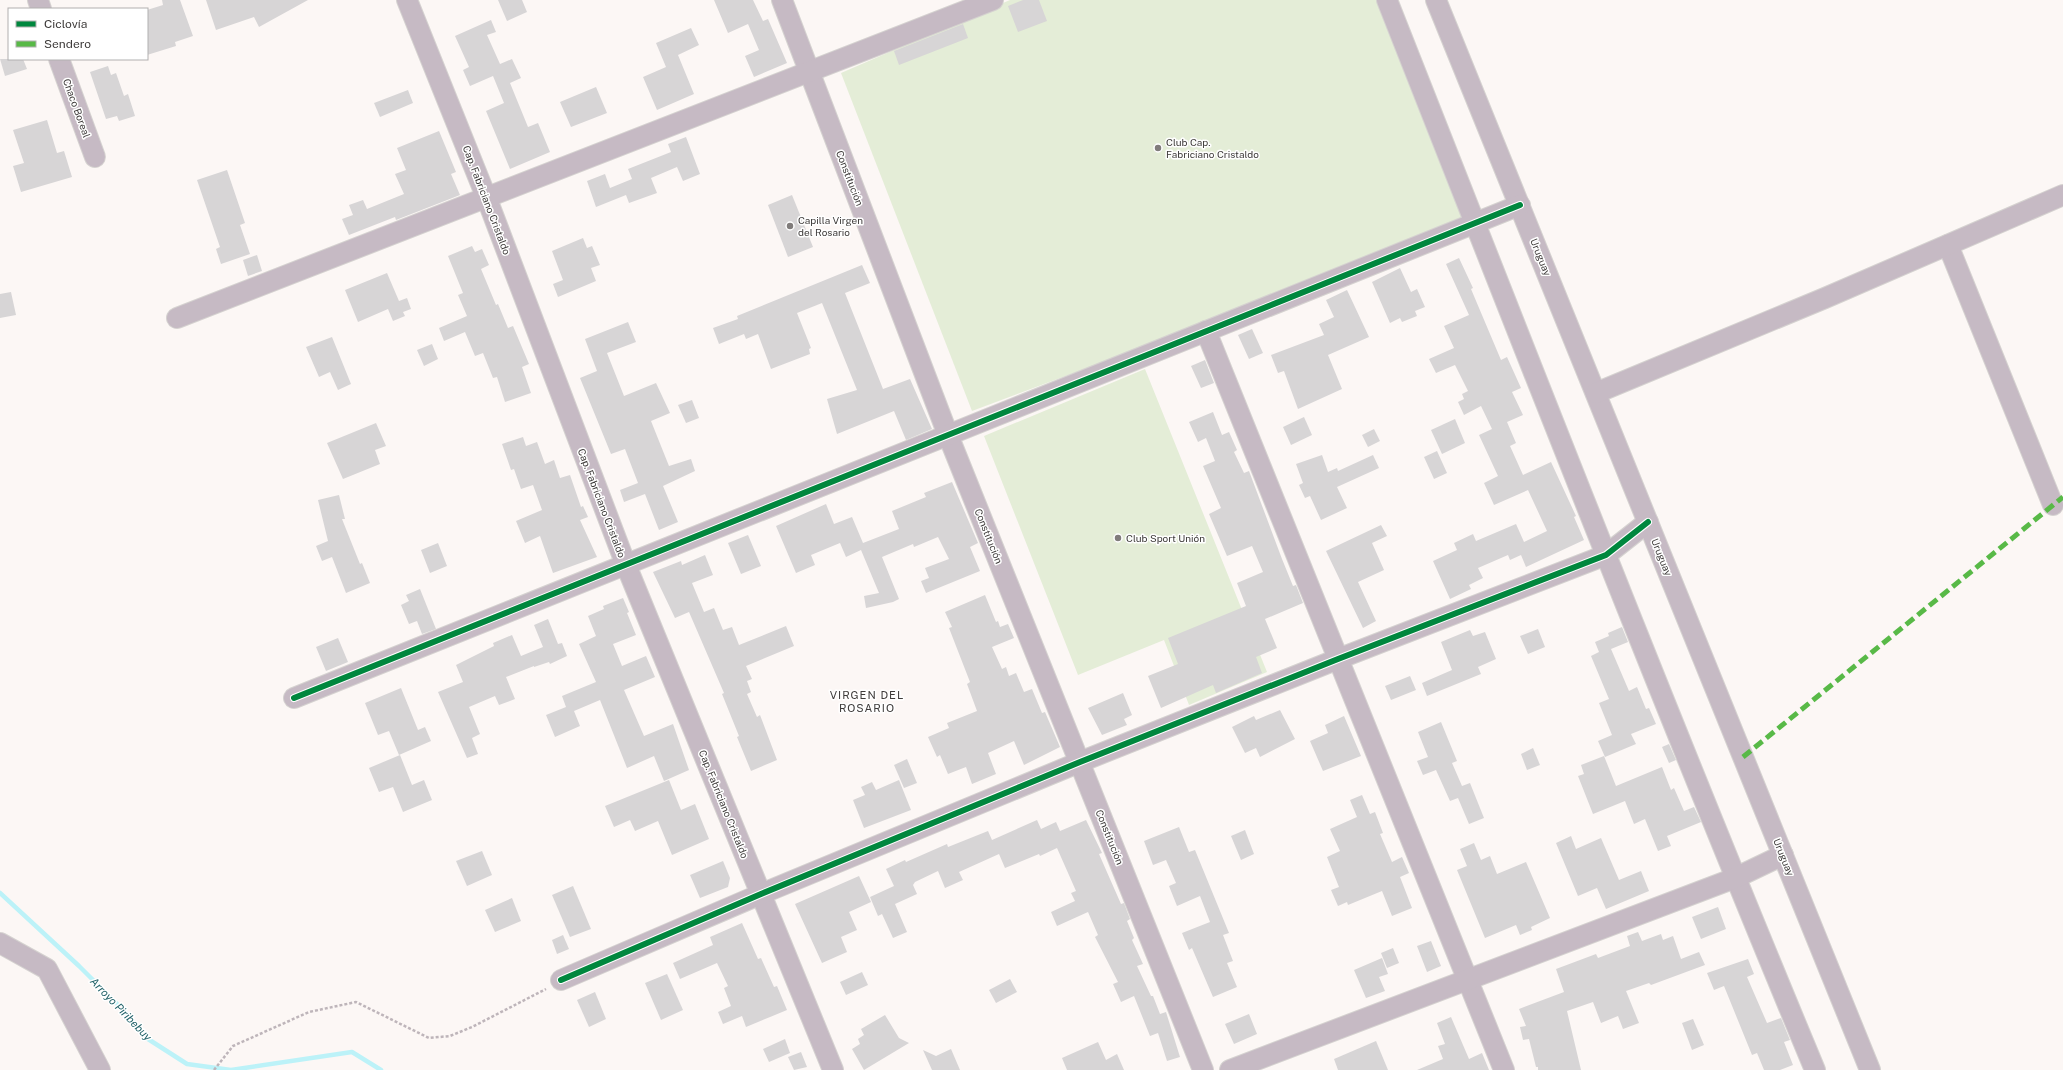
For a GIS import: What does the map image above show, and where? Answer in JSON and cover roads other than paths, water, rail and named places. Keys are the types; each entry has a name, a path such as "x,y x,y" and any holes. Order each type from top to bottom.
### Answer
{"street":[{"name":"Cap. Fabriciano Cristaldo","path":"407,0 487,199 626,565 833,1070"},
{"name":"Constitución","path":"782,0 948,435 1203,1070"},
{"path":"177,318 487,199 809,71 993,0"},
{"path":"1387,0 1735,878 1815,1070"},
{"name":"Uruguay","path":"1436,0 1870,1070"},
{"name":"Chaco Boreal","path":"59,60 95,156"},
{"path":"1596,394 2063,195"},
{"path":"294,698 1520,205"},
{"path":"1948,245 2053,505"},
{"path":"1206,331 1504,1070"},
{"path":"561,980 760,894 1080,762 1338,659 1606,555 1648,522"},
{"path":"1230,1070 1735,878 1783,855"},
{"path":"0,943 47,969 100,1070"}],"waterway":[{"name":"Arroyo Piribebuy","path":"0,893 79,966 126,1013 148,1039 187,1064 231,1070 352,1052 381,1070"}],"place":[{"name":"Club Cap. Fabriciano Cristaldo","path":"1158,148"},
{"name":"Capilla Virgen del Rosario","path":"790,226"},
{"name":"Club Sport Unión","path":"1118,538"}],"district":[{"name":"VIRGEN DEL ROSARIO","path":"867,701"}]}
